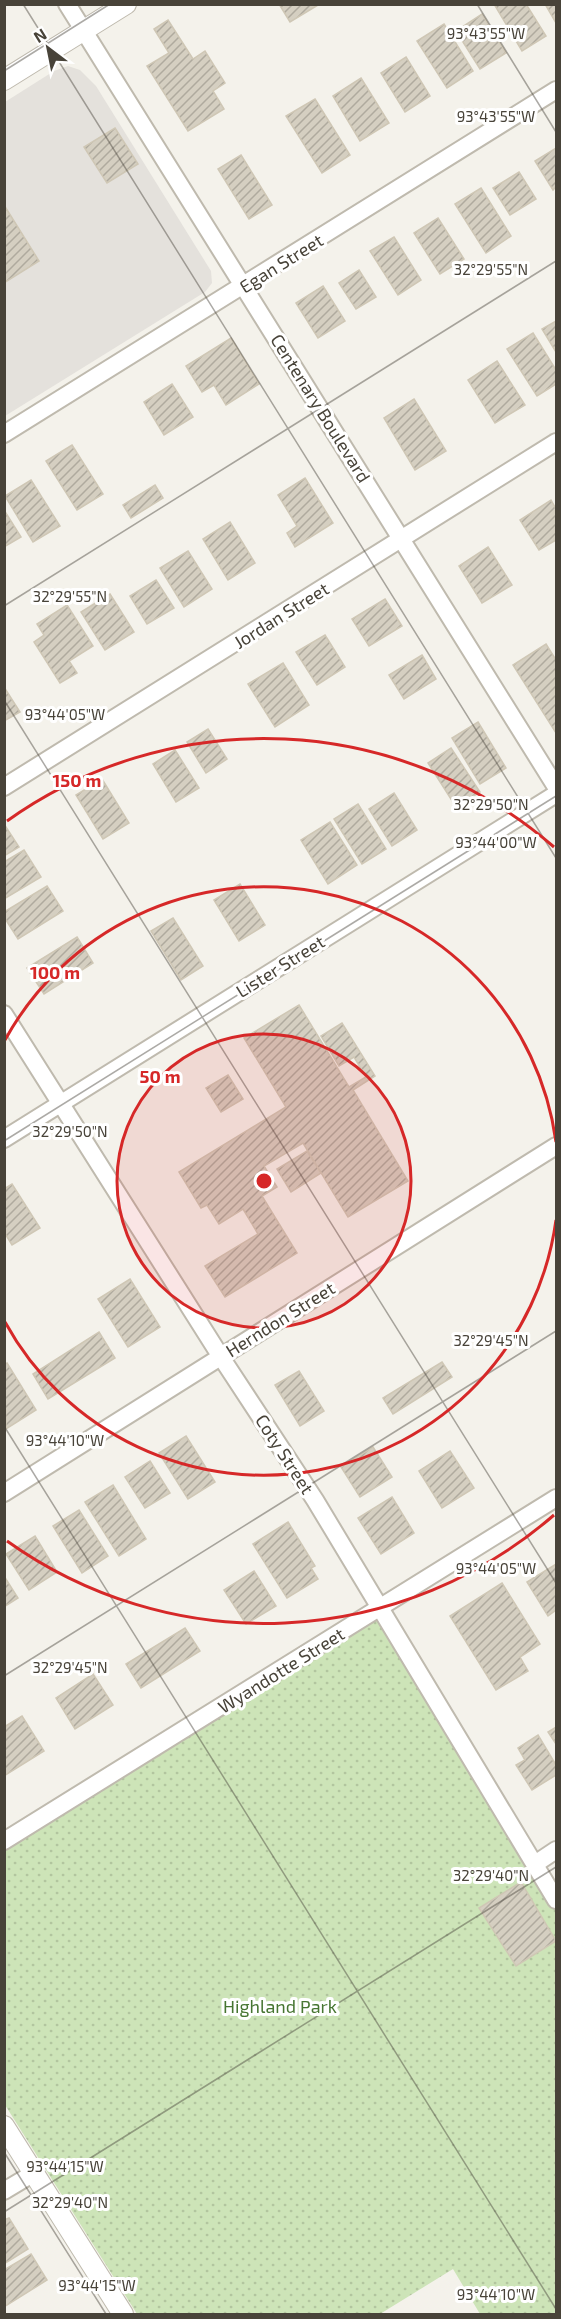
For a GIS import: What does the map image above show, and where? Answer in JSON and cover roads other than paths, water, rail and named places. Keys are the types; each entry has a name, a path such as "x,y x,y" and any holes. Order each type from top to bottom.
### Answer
{"street":[{"name":"Centenary Boulevard","path":"67,4 556,787"},
{"path":"4,80 126,4"},
{"name":"Egan Street","path":"4,434 556,90"},
{"name":"Jordan Street","path":"4,787 556,442"},
{"name":"Lister Street","path":"4,1139 556,794"},
{"name":"Coty Street","path":"4,1014 221,1357 315,1500 556,1900"},
{"name":"Herndon Street","path":"4,1493 556,1146"},
{"name":"Wyandotte Street","path":"4,1841 556,1498"},
{"path":"535,1864 556,1850"},
{"path":"4,2126 123,2314"},
{"path":"4,2191 34,2173"}],"park label":[{"name":"Highland Park","path":"280,2006"}]}
